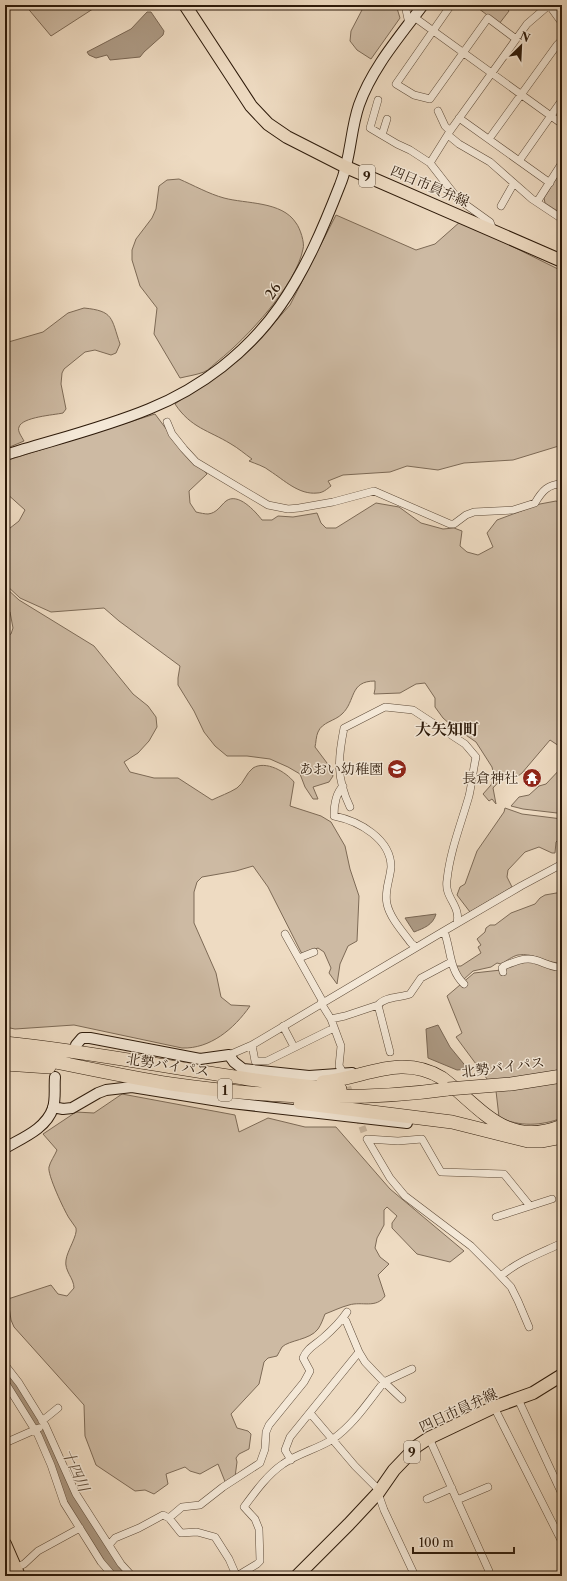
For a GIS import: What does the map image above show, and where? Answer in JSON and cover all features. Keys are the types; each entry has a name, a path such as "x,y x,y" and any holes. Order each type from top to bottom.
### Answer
{"highway":[{"name":"1","path":"5,1038 97,1055"},
{"name":"北勢バイパス","path":"5,1043 97,1055 211,1074 297,1085 374,1091 448,1090"},
{"name":"北勢バイパス","path":"5,1052 171,1084 253,1092 328,1096 420,1094 511,1084 562,1076"},
{"name":"1","path":"5,1064 125,1075"},
{"path":"297,1085 332,1081 393,1066 420,1068 442,1078 485,1116 505,1127 517,1131 540,1132 553,1130 562,1126"},
{"path":"171,1084 344,1109 417,1116 452,1122 528,1141 541,1141 562,1137"}],"main road":[{"name":"四日市員弁線","path":"185,5 251,106 268,124 287,137 346,167 493,230 562,262"},
{"name":"四日市員弁線","path":"297,1576 332,1543 379,1492 417,1446 429,1438 494,1407 533,1393 562,1376"},
{"path":"5,1544 13,1572 6,1576"}],"street":[{"path":"405,5 411,21 432,31 562,124"},
{"name":"26","path":"5,456 120,420 150,409 191,388 229,361 266,324 280,306 309,257 341,184 356,117 365,90 375,72 423,5"},
{"path":"451,5 396,84 414,95 430,99 488,18 516,39"},
{"path":"430,163 459,118 527,24 549,5 562,23"},
{"path":"489,140 562,40"},
{"path":"378,100 370,128 430,163 458,199 490,222 493,230"},
{"path":"519,161 562,100"},
{"path":"438,111 449,133 459,144 490,162 537,202 562,218"},
{"path":"459,118 550,183"},
{"path":"382,134 387,119"},
{"path":"537,202 562,163"},
{"path":"501,206 514,183"},
{"path":"167,422 172,434 196,462 260,501 278,507 299,508 374,491 450,524 454,524 466,515 474,512 513,510 535,503 541,492 547,487 562,484"},
{"path":"350,807 338,770 344,728 385,707 413,710 465,744 476,757 468,796 452,852 446,881 448,894 458,910 457,923"},
{"path":"343,786 334,806 334,816 357,825 375,836 385,846 390,858 391,868 386,894 388,906 411,943 416,947"},
{"path":"76,1045 82,1038 90,1038 200,1059 229,1055 252,1045 457,923 562,864"},
{"path":"444,931 451,962 458,979 464,984"},
{"path":"285,934 322,1002 334,1028 341,1046 339,1066 341,1069"},
{"path":"299,958 314,952"},
{"path":"503,972 504,966 518,960 529,959 553,967 562,967"},
{"path":"330,1019 346,1016 381,1002 410,994 421,978 451,962"},
{"path":"378,1004 390,1052"},
{"path":"283,1026 294,1047"},
{"path":"252,1045 255,1060 267,1061 334,1028"},
{"path":"229,1055 234,1062 243,1069 309,1076 340,1073 365,1074"},
{"path":"5,1148 42,1124 49,1116 53,1107 55,1077"},
{"path":"53,1107 63,1109 72,1108 106,1090 132,1087 231,1103 415,1124 452,1122"},
{"path":"529,1327 514,1292 501,1276 471,1246 405,1196 390,1178 366,1136 398,1141 422,1139 441,1172 504,1174 530,1206"},
{"path":"496,1217 552,1199"},
{"path":"501,1276 519,1263 562,1243"},
{"path":"169,1518 182,1507 200,1505 223,1487 260,1462 265,1450 266,1432 269,1425 304,1382 310,1372 303,1358 306,1351 324,1337 347,1312"},
{"path":"342,1319 346,1321 359,1352 365,1362 402,1399"},
{"path":"291,1460 285,1450 290,1437 359,1352"},
{"path":"5,1365 19,1383 76,1494 121,1564 132,1576"},
{"path":"109,1545 115,1538 140,1528 163,1515 169,1518 181,1533 197,1532 215,1537 236,1576 257,1564 260,1560 259,1529 256,1521 244,1507 258,1488 283,1464 332,1440 351,1424 384,1382 412,1369"},
{"path":"5,1382 41,1426 51,1465 64,1503 101,1562 113,1576"},
{"path":"518,1399 562,1494"},
{"path":"494,1407 562,1542"},
{"path":"5,1443 41,1426 58,1408"},
{"path":"310,1413 379,1492 384,1510 415,1576"},
{"path":"429,1438 489,1572 489,1576"},
{"path":"457,1500 488,1487"},
{"path":"427,1499 452,1488"},
{"path":"13,1572 38,1551 80,1528"}],"shaded area":[{"path":"25,5 99,5 51,36"},
{"path":"363,5 396,5 400,18 371,59 357,50 350,41 351,31 363,8"},
{"path":"474,5 505,5 509,11 499,24"},
{"path":"147,12 151,12 164,31 163,35 140,57 110,60 107,55 96,58 89,55 87,52 131,29"},
{"path":"562,169 562,214 545,203 544,198"},
{"path":"179,179 218,196 233,200 263,204 282,211 290,216 298,225 303,243 299,263 291,278 281,294 256,325 243,339 208,370 180,378 154,334 157,308 140,286 132,260 132,250 136,239 152,218 156,209 159,186 167,180"},
{"path":"336,215 416,250 435,244 461,221 562,271 562,445 513,460 464,463 438,470 407,466 390,472 343,475 328,481 331,486 325,491 310,493 298,489 265,468 249,461 252,459 236,447 200,428 181,412 175,404 251,349 290,305"},
{"path":"84,308 101,311 110,317 120,344 116,353 111,355 95,350 85,352 64,369 61,384 66,409 63,413 32,419 21,424 19,430 24,441 5,449 5,343 43,332 68,313"},
{"path":"155,414 167,430 207,474 189,491 190,503 196,512 199,513 211,513 216,511 226,501 236,499 246,504 262,520 272,520 278,516 293,517 317,513 321,523 326,528 336,528 376,503 399,507 421,523 443,529 454,528 462,531 460,546 467,552 478,555 493,547 487,533 497,520 540,504 556,501 562,504 562,748 550,740 522,773 518,776 505,775 493,788 496,804 492,799 489,801 483,794 491,785 494,776 492,767 476,742 443,718 435,707 435,698 425,683 416,684 400,693 374,694 375,681 367,682 361,684 357,688 342,714 322,726 318,732 315,747 330,767 333,776 329,782 313,787 318,799 313,799 305,787 300,774 288,767 270,759 247,756 227,756 215,746 204,732 194,711 178,685 180,666 119,621 104,608 51,612 20,598 5,584 5,532 19,521 25,510 5,492 5,461"},
{"path":"5,587 19,600 94,646 133,694 148,706 156,717 157,727 149,741 138,753 124,762 130,772 154,778 178,778 212,800 237,788 253,768 264,765 270,766 286,774 294,782 290,806 321,816 331,822 345,846 350,869 359,896 357,941 348,946 340,964 337,984 329,973 331,968 324,952 318,948 302,954 268,887 253,866 236,871 202,877 197,882 194,892 194,923 216,973 221,997 231,1005 250,1006 229,1030 220,1036 202,1045 182,1048 74,1025 15,1029 5,1027 5,637 11,634 13,628 10,612 5,606"},
{"path":"562,767 562,807 557,813 511,806 519,797 529,795 539,786 546,784"},
{"path":"505,808 522,814 562,819 562,836 556,842 555,853 539,847 525,852 508,870 507,877 512,887 470,912 457,895 460,887 465,884 477,851 504,812"},
{"path":"562,892 562,963 551,962 529,955 518,955 501,964 497,963 491,967 473,971 463,980 456,966 461,966 481,953 478,947 481,945 477,939 485,932 486,928 490,925 495,925 511,913 535,904 545,895"},
{"path":"436,914 433,921 414,932 405,918"},
{"path":"533,961 562,972 562,1118 546,1123 522,1124 499,1117 496,1091 456,1037 462,1033 447,996 474,973 501,970 515,964"},
{"path":"438,1025 450,1047 468,1069 457,1070 428,1058 426,1029"},
{"path":"122,1094 235,1115 239,1132 268,1118 305,1127 336,1127 390,1189 464,1251 450,1262 417,1254 392,1228 392,1223 397,1216 387,1207 384,1210 384,1225 377,1238 375,1248 380,1257 389,1264 378,1275 385,1296 373,1304 349,1305 325,1314 320,1326 314,1333 285,1345 282,1347 277,1356 268,1358 264,1362 259,1384 231,1414 237,1428 248,1431 251,1434 249,1449 239,1454 236,1458 237,1462 235,1477 226,1484 218,1464 200,1474 190,1471 185,1467 166,1474 168,1484 154,1494 145,1490 135,1491 96,1465 85,1436 84,1405 14,1327 11,1320 8,1299 51,1285 58,1294 67,1296 74,1288 74,1284 66,1268 66,1260 76,1228 60,1200 49,1171 49,1167 57,1150 43,1134 76,1112 94,1113"}],"waterway":[{"name":"十四川","path":"5,1374 38,1424 74,1504 123,1576"}],"tunnel":[{"path":"344,1077 364,1132"}],"place":[{"name":"あおい幼稚園","path":"397,769"},
{"name":"長倉神社","path":"532,778"}],"district":[{"name":"大矢知町","path":"447,729"}]}
